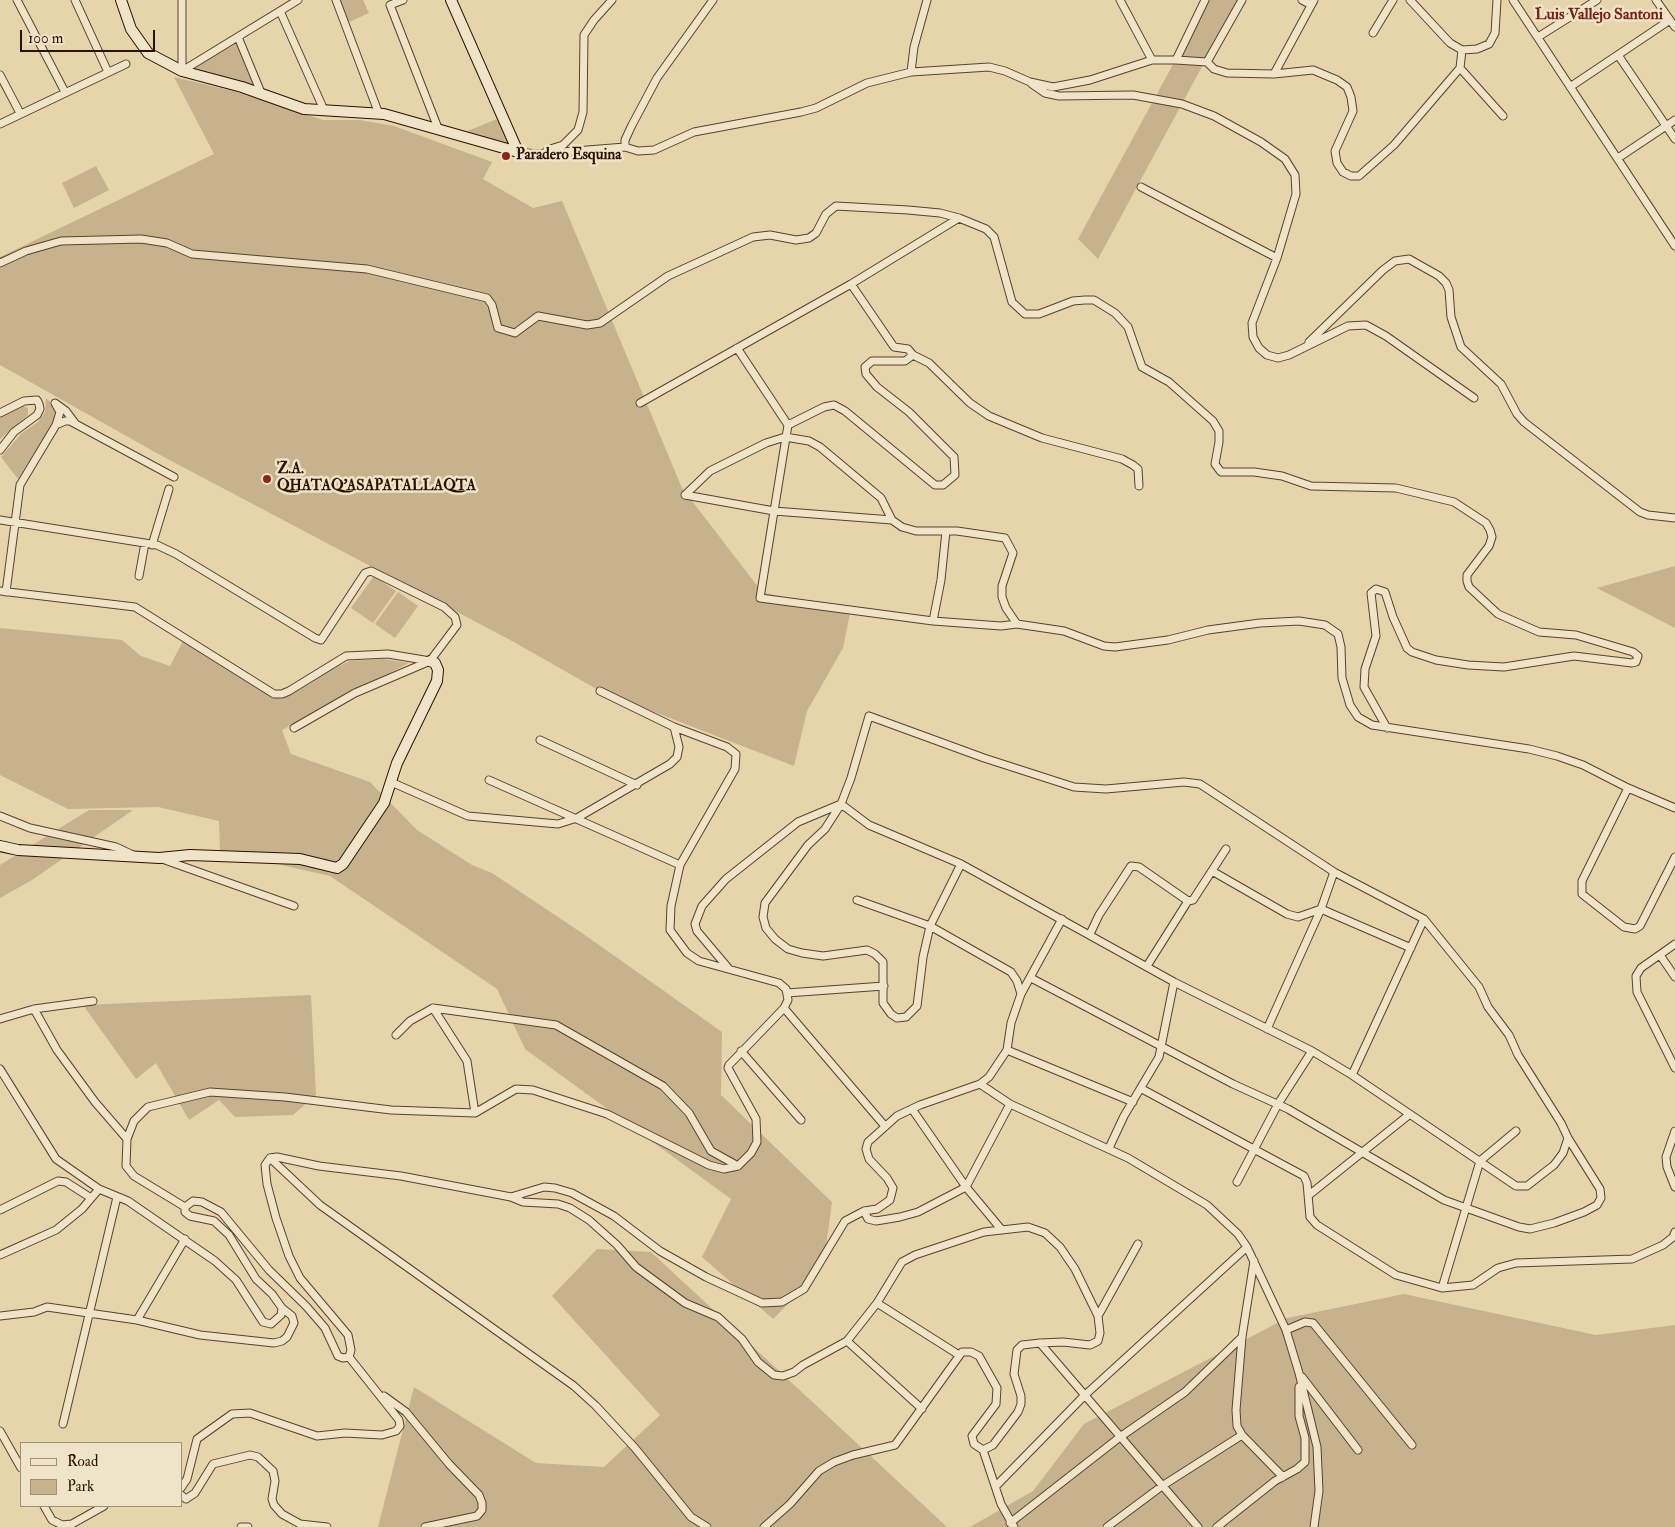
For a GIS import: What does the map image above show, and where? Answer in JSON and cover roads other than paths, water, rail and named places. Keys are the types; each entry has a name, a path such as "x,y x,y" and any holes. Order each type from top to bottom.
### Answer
{"street":[{"path":"16,0 65,92"},
{"path":"75,0 108,72"},
{"path":"122,0 131,29 148,53 182,71 242,88 304,109 379,114 438,128 518,152 537,154 625,147 638,152 654,150 694,132 802,112 866,83 911,72 989,67 1005,71 1030,82 1052,86 1090,80 1152,60 1176,60 1207,62 1214,69 1227,73 1274,74 1313,70 1338,80 1347,87 1352,96 1353,111 1335,152 1337,163 1343,172 1351,176 1359,176 1394,145 1460,68 1462,50"},
{"path":"182,0 182,71"},
{"path":"336,0 379,114"},
{"path":"403,0 390,5 438,128"},
{"path":"451,0 518,152"},
{"path":"537,154 563,145 578,130 583,112 584,35 594,20 612,0"},
{"path":"625,147 632,125 657,78 712,0"},
{"path":"911,72 914,47 927,0"},
{"path":"1120,0 1152,60"},
{"path":"1176,60 1205,0"},
{"path":"1207,62 1242,0"},
{"path":"1274,74 1313,3 1302,0"},
{"path":"1373,33 1393,0"},
{"path":"1410,0 1450,43 1462,50 1477,49 1489,44 1495,33 1497,0"},
{"path":"1513,0 1618,158 1672,235 1675,246"},
{"path":"1538,37 1597,0"},
{"path":"1656,0 1675,27"},
{"path":"182,71 280,11 293,1"},
{"path":"280,11 324,110"},
{"path":"1570,87 1670,20"},
{"path":"238,37 262,96"},
{"path":"1618,55 1675,138"},
{"path":"0,124 126,64"},
{"path":"1460,68 1503,116"},
{"path":"0,75 20,113"},
{"path":"1030,82 1044,93 1059,96 1123,94 1152,97 1182,104 1214,116 1261,142 1285,159 1295,175 1296,194 1277,258 1252,323 1253,337 1259,348 1267,355 1278,358 1289,356 1305,346 1348,326 1366,325 1474,398"},
{"path":"1618,158 1675,120"},
{"path":"1141,186 1277,258"},
{"path":"0,263 26,251 61,242 141,239 167,243 192,254 367,269 486,298 492,304 498,328 515,332 538,316 587,325 600,323 668,276 753,237 770,235 796,240 809,238 816,233 826,214 836,206 940,213 959,218 986,229 994,237 1012,302 1025,314 1039,314 1073,301 1085,300 1094,300 1116,312 1128,327 1142,367 1169,382 1213,421 1219,431 1220,442 1215,464 1221,472 1254,472 1282,476 1311,486 1396,488 1454,502 1486,523 1490,530 1492,537 1489,546 1467,575 1467,581 1469,587 1498,614 1538,632 1576,635 1633,652 1638,656 1636,662 1632,663 1574,656 1504,667 1468,665 1436,660 1412,652 1407,648 1393,617 1385,592 1376,589 1371,593 1376,636 1365,668 1364,687 1387,728"},
{"path":"640,403 851,284 959,218"},
{"path":"1305,346 1383,270 1395,261 1409,259 1439,276 1446,283 1449,290 1451,317 1461,347 1501,384 1513,408 1524,422 1640,512 1648,515 1675,518"},
{"path":"851,284 894,347 908,349 913,355 929,363 970,403 989,416 1042,438 1122,459 1138,469 1138,486"},
{"path":"737,348 788,425 760,598 933,621 1000,626 1017,624 1064,631 1104,646 1115,647 1168,640 1208,630 1260,623 1299,621 1326,625 1338,634 1341,647 1342,678 1350,705 1358,717 1372,725 1548,754 1583,765 1628,788 1675,808"},
{"path":"788,425 824,407 834,406 846,411 935,485 943,485 952,480 956,470 954,457 909,412 877,387 866,374 865,367 872,361 905,361 913,355"},
{"path":"0,413 30,400 37,400 40,409 37,415 14,432 0,450"},
{"path":"0,846 18,850 160,858 199,855 291,858 337,868 343,864 384,803 397,763 437,681 438,670 435,664 430,661 388,654 351,655 336,661 289,691 282,694 274,694 135,607 3,592 20,485 56,425 60,412 55,403 66,411 75,424"},
{"path":"56,425 67,420 174,477"},
{"path":"892,520 774,511 685,495 710,471 766,443 786,437 799,438 820,447 881,498 892,520 902,527 916,531 980,533 1005,538 1011,546 1013,553 1002,586 1002,597 1006,608 1017,624"},
{"path":"139,576 148,544 169,489"},
{"path":"0,520 148,544 176,554 314,638 321,640 365,573 372,571 444,607 455,618 457,625 430,661 355,693 294,728"},
{"path":"933,621 941,580 946,531"},
{"path":"185,1207 134,1176 126,1166 127,1139 134,1121 148,1107 210,1092 293,1098 391,1110 475,1113 516,1089 533,1090 607,1114 709,1165 724,1169 738,1166 752,1152 757,1142 756,1120 728,1068 730,1062 784,1008 788,1000 787,993 784,986 779,983 699,961 687,953 670,930 671,906 680,865 735,768 736,754 727,747 674,727 600,691"},
{"path":"960,864 930,926 923,957 917,1006 906,1017 897,1018 891,1014 883,1003 882,962 867,950 823,956 802,953 788,949 775,939 766,928 763,917 765,903 808,845 825,829 841,804 851,778 869,716 992,761 1074,787 1106,789 1184,782 1200,784 1334,872 1424,919 1479,987 1488,1008 1509,1035 1568,1138 1600,1189 1601,1198 1597,1205 1554,1223 1530,1229 1466,1209 1444,1200 1361,1152 1336,1135 1278,1104 1233,1084 1031,978"},
{"path":"391,782 468,816 558,824 577,818 637,785 670,764 677,757 679,747 674,727"},
{"path":"540,740 637,785"},
{"path":"489,780 680,865"},
{"path":"1628,788 1582,881 1582,894 1624,928 1635,929 1640,926 1675,857"},
{"path":"729,969 697,931 695,924 702,906 726,879 798,822 841,804"},
{"path":"841,804 869,826 960,864 1174,982 1312,1051 1352,1075 1516,1186 1527,1186 1554,1164 1563,1153 1568,1138"},
{"path":"0,816 30,828 116,847 136,856"},
{"path":"1090,934 1099,915 1131,866 1139,867 1188,900 1193,900 1226,849"},
{"path":"160,858 294,906"},
{"path":"1212,871 1287,914 1298,917 1321,909 1411,948"},
{"path":"1267,1029 1321,909 1334,872"},
{"path":"857,900 930,926 1011,972 1017,981 1020,994"},
{"path":"1148,966 1188,900"},
{"path":"511,1197 544,1187 572,1193 614,1216 660,1251 683,1265 751,1298 772,1303 782,1302 804,1289 844,1221 864,1211 877,1210 890,1200 893,1192 887,1178 872,1164 866,1154 868,1142 884,1125 912,1109 980,1084 988,1077 1007,1050 1011,1023 1020,994 1031,978 1062,919"},
{"path":"1352,1075 1424,919"},
{"path":"1675,944 1641,968 1636,976 1637,992 1675,1068"},
{"path":"1660,956 1675,977"},
{"path":"1109,1148 1159,1057 1169,998 1174,982"},
{"path":"787,993 884,986"},
{"path":"0,1019 34,1008 93,1001"},
{"path":"34,1008 57,1050 95,1102 127,1139"},
{"path":"433,1008 467,1061 475,1113"},
{"path":"396,1034 410,1021 433,1008 556,1024 663,1086 689,1114 711,1151 738,1166"},
{"path":"784,1008 884,1125"},
{"path":"1007,1050 1133,1102"},
{"path":"741,1051 801,1120"},
{"path":"1238,1182 1278,1104 1312,1051"},
{"path":"0,1069 56,1159 99,1190 128,1201 216,1261 236,1280 263,1322 271,1324 278,1320 282,1308"},
{"path":"980,1084 1010,1104 1109,1148 1207,1205 1238,1234 1247,1247 1286,1330 1299,1373 1317,1447 1319,1491 1314,1527"},
{"path":"1142,1089 1304,1176 1309,1195 1310,1217 1317,1225 1396,1274 1442,1288 1473,1285 1498,1268 1516,1263 1632,1259 1663,1245 1673,1237 1675,1232"},
{"path":"864,1211 868,1219 876,1221 900,1218 918,1212 966,1187 1010,1104"},
{"path":"912,1109 966,1187 1001,1229"},
{"path":"1309,1195 1410,1114"},
{"path":"1675,1131 1666,1157 1667,1168 1675,1188"},
{"path":"1442,1288 1480,1161 1516,1132"},
{"path":"349,1357 351,1350 348,1335 300,1278 289,1256 267,1184 265,1166 270,1158 277,1157 319,1166 409,1177 511,1197 523,1202 558,1204 570,1208 589,1220 617,1245 636,1267 685,1303 718,1317 729,1326 758,1362 774,1375 784,1376 847,1341 877,1303 893,1273 902,1262 934,1247 984,1232 1028,1227 1045,1233 1060,1247 1082,1282 1098,1316 1100,1332 1098,1341 1090,1344 1063,1342 1022,1345 1017,1350 1014,1374 1021,1396 1021,1404 1018,1412 993,1445 983,1450"},
{"path":"270,1158 320,1205 574,1386 596,1406 635,1448 691,1517 707,1527"},
{"path":"0,1210 58,1181 66,1182 91,1198"},
{"path":"0,1255 56,1230 82,1209 99,1190"},
{"path":"63,1424 90,1314 102,1252 117,1197"},
{"path":"185,1207 193,1201 202,1202 228,1218 269,1270 306,1306 325,1328 338,1356 343,1358 349,1357"},
{"path":"0,1316 34,1312 47,1307 137,1320 200,1335 274,1343 288,1337 294,1323 292,1316 282,1308 272,1294 256,1279 229,1235 214,1221 190,1216 185,1212 185,1207"},
{"path":"137,1320 186,1240"},
{"path":"1098,1316 1138,1244"},
{"path":"996,1486 1084,1396 1247,1247"},
{"path":"1254,1261 1242,1337 1236,1410 1237,1426 1242,1435 1283,1477"},
{"path":"877,1303 959,1355"},
{"path":"1286,1330 1305,1322 1313,1323 1412,1446"},
{"path":"764,1527 790,1504 819,1471 834,1462 854,1455 895,1445 959,1355 967,1351 975,1352 997,1388 996,1404 972,1436 974,1444 983,1450 1001,1504 1012,1525 1120,1438 1185,1392 1242,1337"},
{"path":"847,1341 922,1409"},
{"path":"1040,1344 1198,1527"},
{"path":"182,1486 187,1479 197,1439 232,1414 250,1413 317,1436 346,1433 390,1434 400,1426 400,1420 349,1357"},
{"path":"1299,1373 1358,1450"},
{"path":"1217,1527 1283,1477 1302,1466 1306,1456 1299,1416 1299,1373"},
{"path":"378,1391 406,1412 449,1464 479,1494 482,1510 477,1516 425,1527"},
{"path":"0,1431 20,1466"},
{"path":"1107,1527 1162,1486 1242,1435"},
{"path":"182,1496 186,1499 195,1493 213,1464 250,1454 258,1457 273,1471 276,1481 272,1499 274,1505 282,1514 300,1524 327,1527"},
{"path":"45,1507 52,1520 62,1526 72,1524 102,1507"},
{"path":"240,1527 248,1527"}],"place":[{"name":"Paradero Esquina","path":"506,156"},
{"name":"Z.A. QHATAQ'ASAPATALLAQTA","path":"267,479"}],"district":[{"name":"Luis Vallejo Santoni","path":"1599,16"}]}
